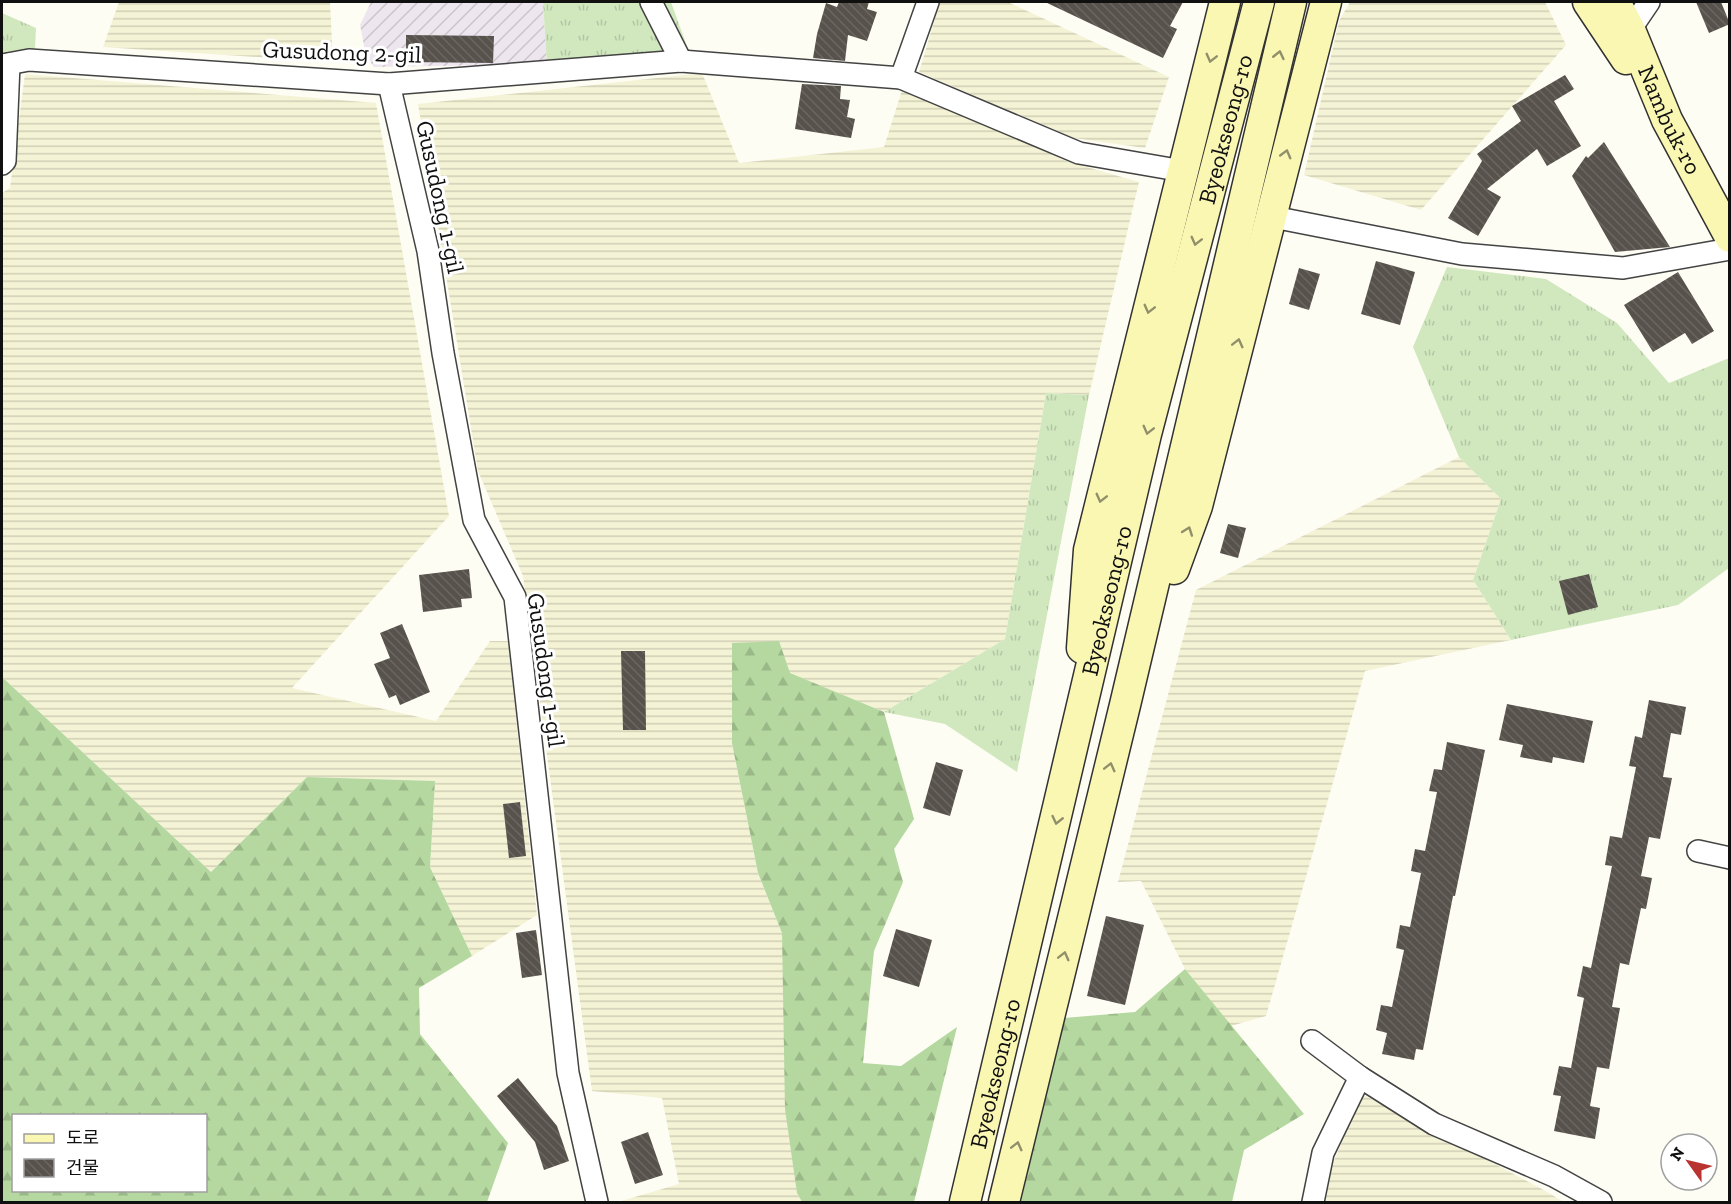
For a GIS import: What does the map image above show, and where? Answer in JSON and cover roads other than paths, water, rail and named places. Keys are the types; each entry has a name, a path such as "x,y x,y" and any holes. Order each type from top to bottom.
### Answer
{"main road":[{"path":"1075,743 1089,550 1225,2"},
{"name":"Byeokseong-ro","path":"965,1203 1146,434 1259,2"},
{"name":"Byeokseong-ro","path":"1004,1203 1125,705 1291,2"},
{"path":"1588,2 1667,120"},
{"name":"Nambuk-ro","path":"1615,2 1630,30 1667,120 1730,237"},
{"path":"1125,705 1197,506 1326,4"}],"street":[{"path":"651,2 681,61"},
{"path":"901,78 928,2"},
{"path":"1630,30 1649,2"},
{"name":"Gusudong 2-gil","path":"5,65 36,61 389,84 681,61 901,78 1079,153 1183,171"},
{"path":"2,164 6,161 5,65"},
{"name":"Gusudong 1-gil","path":"389,84 428,251 443,353 474,520 515,597 568,1072 597,1203"},
{"path":"1272,210 1274,217 1462,254 1623,268 1730,249"},
{"path":"1698,851 1730,858"},
{"path":"1312,1041 1360,1077 1434,1124 1554,1176 1601,1203"},
{"path":"1313,1203 1323,1153 1360,1077"}]}
